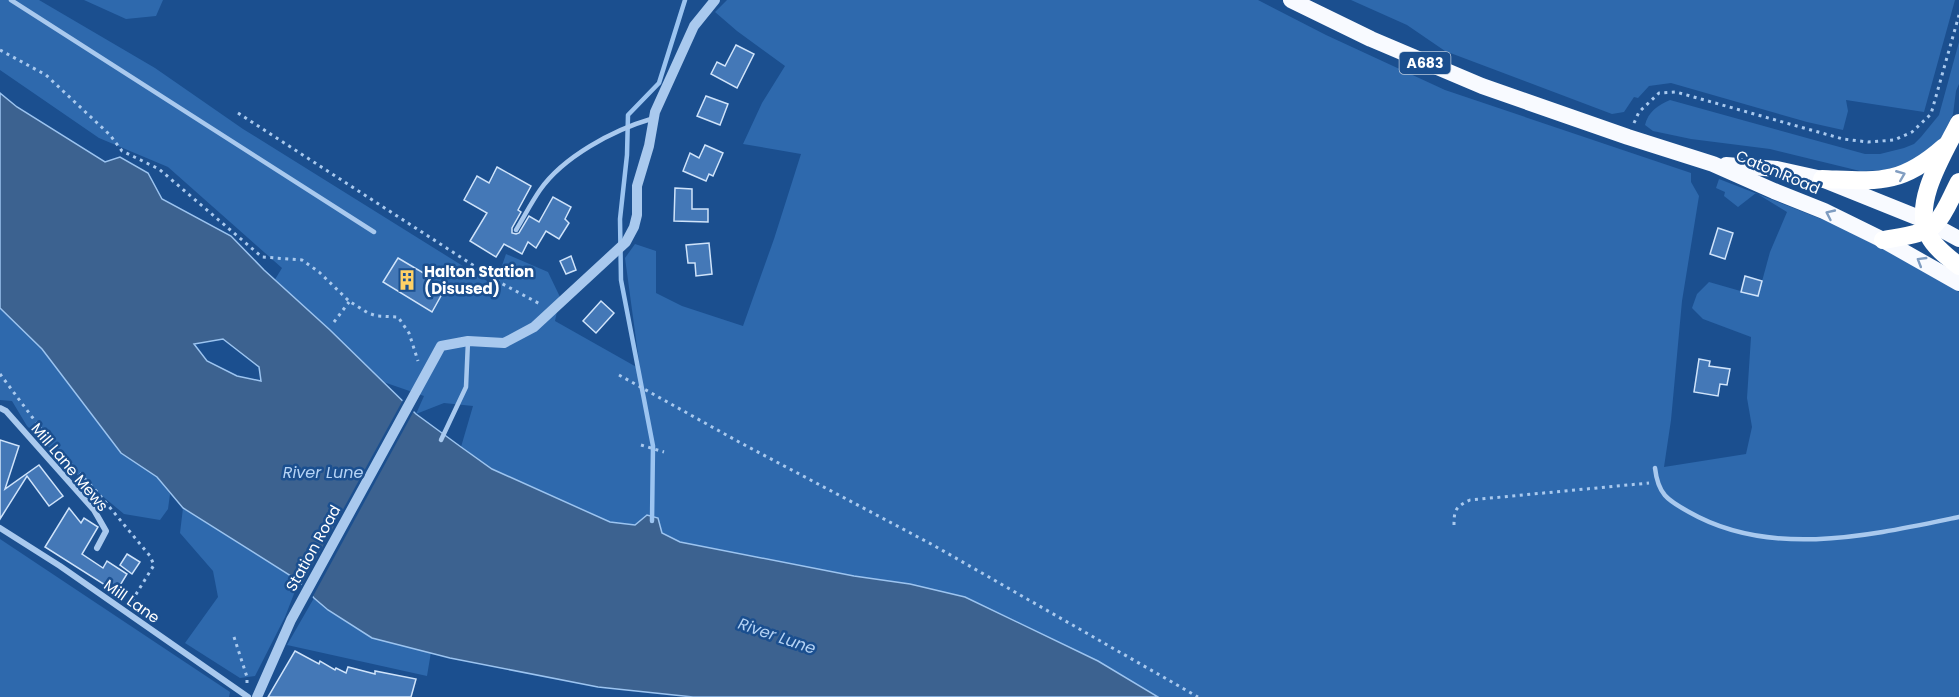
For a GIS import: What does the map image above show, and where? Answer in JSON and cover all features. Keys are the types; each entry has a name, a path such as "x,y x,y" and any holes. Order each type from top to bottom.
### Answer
{"highway":[{"name":"A683","path":"1291,0 1432,66 1564,115 1713,164"},
{"path":"1959,123 1926,193 1929,237 1959,266"},
{"path":"1822,179 1875,181 1890,179 1926,163 1950,142"},
{"name":"Caton Road","path":"1713,164 1778,169 1822,179 1959,239"},
{"name":"Caton Road","path":"1713,164 1824,211 1883,240 1959,283"},
{"path":"1883,240 1911,235 1943,214 1959,182"}],"street":[{"path":"468,341 504,343 534,327 626,242 637,215 637,186 649,146 655,111 694,26 716,0"},
{"name":"Station Road","path":"257,697 291,620 441,346 468,341"},
{"name":"Mill Lane Mews","path":"0,408 6,411 94,510 106,531 97,548"},
{"name":"Mill Lane","path":"0,528 60,566 248,697"}],"lane":[{"path":"10,0 374,232"},
{"path":"516,230 540,189 562,165 594,144 639,123 654,119"},
{"path":"441,440 466,387 468,341"},
{"path":"1656,468 1657,482 1662,494 1678,506 1700,519 1761,538 1797,540 1847,536 1959,517"}],"path":[{"path":"1628,137 1639,112 1647,103 1659,93 1676,92 1843,139 1868,142 1894,140 1912,132 1931,114 1959,15"},
{"path":"0,50 46,75 110,135 122,151 159,169 262,256 302,260 319,272 349,302 368,314 398,317 409,333 422,382"},
{"path":"238,112 499,282 552,311"},
{"path":"334,322 349,302"},
{"path":"0,374 53,445 150,556 154,565 130,604"},
{"path":"619,375 739,442 933,544 1198,697"},
{"path":"0,384 5,380"},
{"path":"641,445 664,452"},
{"path":"1454,525 1454,514 1457,507 1470,500 1657,482"},
{"path":"234,637 248,677 248,697"}],"shaded area":[{"path":"0,0 39,0 155,68 243,129 495,286 506,254 548,272 560,297 555,321 640,369 625,258 635,244 656,251 656,293 682,306 743,326 801,154 743,144 762,103 785,66 715,12 727,0 1258,0 1326,35 1445,90 1691,173 1691,182 1699,196 1682,301 1671,420 1664,467 1746,454 1752,427 1747,398 1751,337 1703,319 1692,308 1697,294 1709,282 1758,296 1770,252 1787,212 1758,194 1834,224 1924,270 1959,292 1959,697 1158,697 1098,661 910,584 854,576 680,542 662,533 658,519 635,525 610,522 493,469 461,447 473,406 444,403 416,414 424,396 369,377 271,286 282,268 168,167 99,138 0,70"},
{"path":"84,0 163,0 156,16 126,19"},
{"path":"1351,0 1955,0 1924,112 1846,100 1848,111 1843,130 1671,83 1649,86 1638,98 1634,97 1624,112 1612,114 1445,51 1407,25"},
{"path":"1959,42 1959,84 1953,114 1942,138 1921,160 1884,170 1860,171 1770,149 1691,139 1653,131 1645,125 1654,109 1670,100 1865,154 1880,154 1904,148 1914,144 1939,115"},
{"path":"1719,179 1756,193 1738,207 1724,196 1725,192 1716,188"},
{"path":"0,308 42,349 121,453 157,477 170,494 168,509 160,520 124,514 76,474 27,426 12,401 0,400"},
{"path":"183,508 299,581 285,617 255,676 240,678 185,643 218,597 213,571 180,533"},
{"path":"0,539 230,692 229,697 0,697"},
{"path":"314,598 328,610 372,638 431,652 427,676 287,645"}],"water":[{"name":"River Lune","path":"0,93 17,107 105,162 120,157 148,173 162,199 231,236 416,414 492,469 610,522 635,525 647,515 658,518 662,533 680,542 854,576 910,584 965,597 1098,661 1158,697 693,697 598,687 450,658 372,638 328,610 299,581 183,508 157,477 121,453 42,349 0,308","holes":["223,339 259,367 261,381 237,376 207,361 194,344"]}],"pier":[{"path":"404,398 415,409 311,600 300,588"}],"building":[{"path":"736,45 754,54 737,88 711,74 717,62 725,66"},
{"path":"706,96 728,104 720,125 697,116"},
{"path":"705,145 723,153 713,176 709,174 706,181 683,171 690,153 699,158"},
{"path":"497,167 531,186 518,210 521,212 512,228 512,233 519,233 529,216 539,222 553,197 571,207 565,219 569,223 559,239 546,231 536,248 528,242 522,254 504,244 496,257 470,241 487,213 464,200 477,176 489,183"},
{"path":"675,188 692,189 692,209 708,209 708,222 674,221"},
{"path":"1718,228 1733,233 1725,259 1710,254"},
{"path":"709,243 712,274 696,276 695,263 688,263 686,245"},
{"path":"571,256 576,270 566,274 560,261"},
{"name":"Halton Station (Disused)","path":"398,258 432,278 428,285 442,294 432,312 383,282"},
{"path":"1745,276 1762,281 1758,296 1741,292"},
{"path":"601,301 614,313 596,333 583,321"},
{"path":"1699,359 1710,361 1709,366 1730,369 1727,385 1720,384 1718,396 1694,392"},
{"path":"0,440 19,446 5,489 39,465 63,496 49,506 27,476 0,519"},
{"path":"69,508 81,523 84,518 98,527 82,554 103,568 107,561 127,574 116,592 45,547"},
{"path":"127,554 140,562 132,574 120,565"},
{"path":"295,651 319,664 320,661 335,670 336,668 346,673 348,667 375,674 375,671 416,679 411,697 268,697"}],"waterway":[{"path":"652,521 653,446 621,280 620,219 627,155 628,115 659,83 685,0"}],"place":[{"name":"Halton Station (Disused)","path":"407,280"}]}
